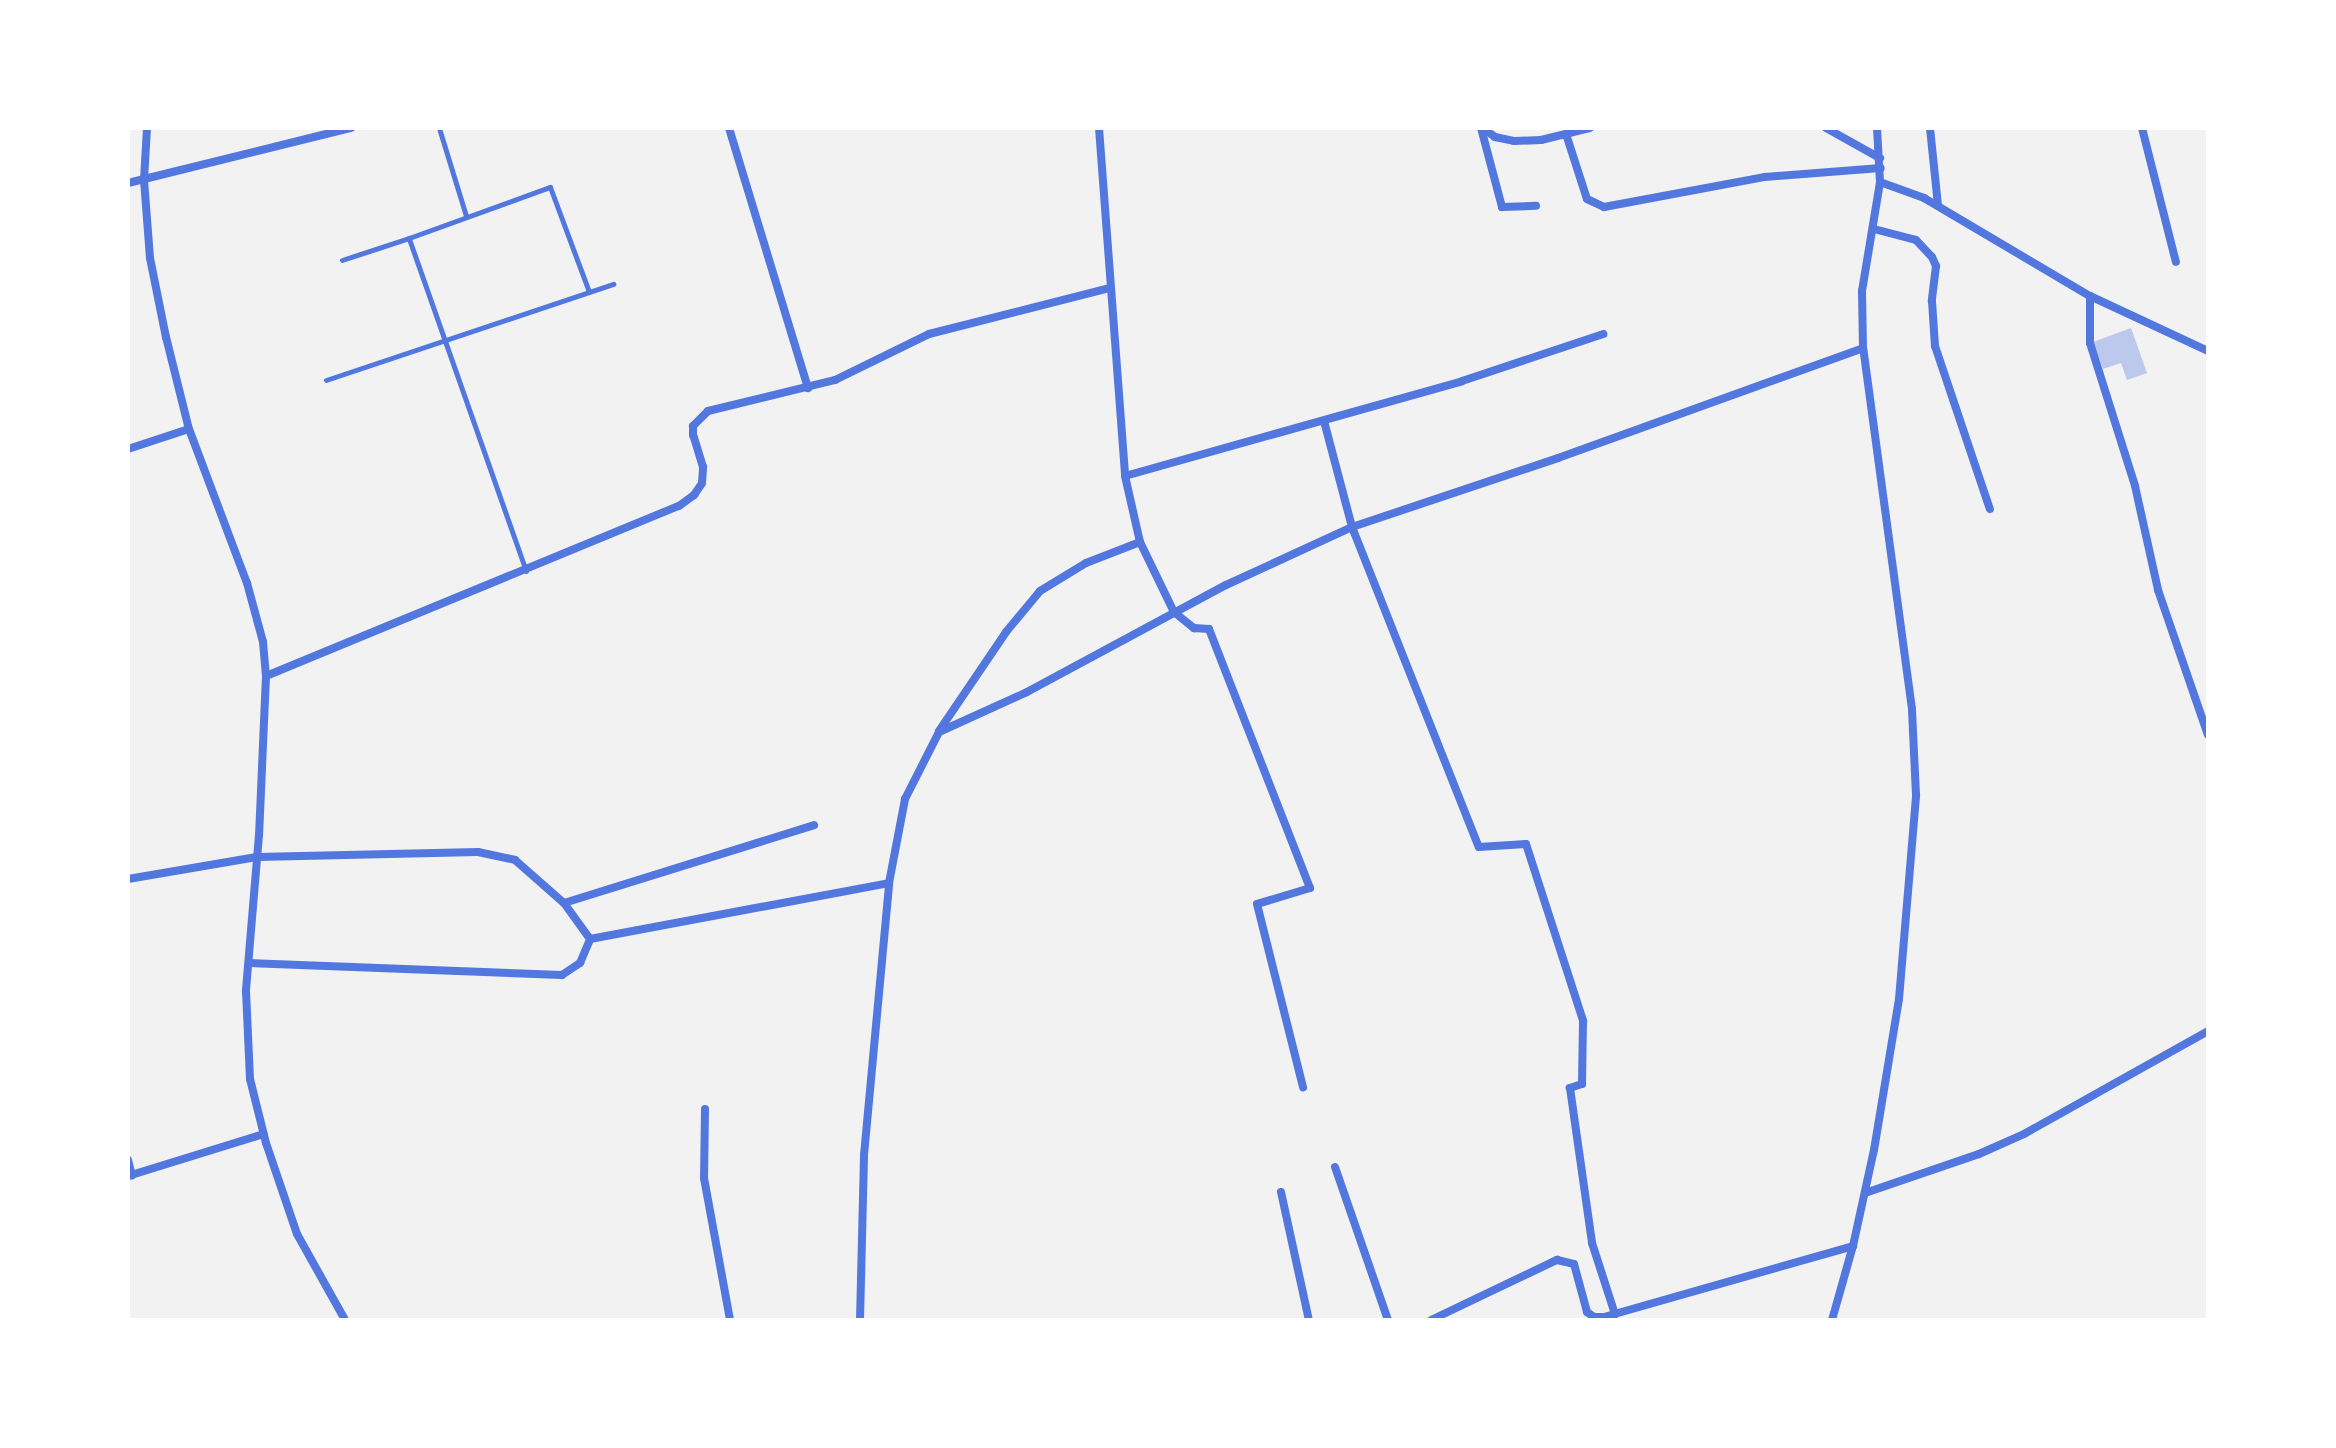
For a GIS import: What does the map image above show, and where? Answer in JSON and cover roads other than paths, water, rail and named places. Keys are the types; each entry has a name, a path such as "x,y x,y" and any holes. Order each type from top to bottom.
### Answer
{"street":[{"path":"147,128 144,180 150,258 189,429 247,583 263,642 266,676 257,857 246,991 250,1079 264,1134 297,1234 345,1320"},
{"path":"128,183 351,128"},
{"path":"729,128 808,388"},
{"path":"1099,128 1125,476 1140,542 1174,612 1194,628 1209,629 1310,888 1257,904 1303,1087"},
{"path":"1482,128 1495,137 1514,141 1590,128"},
{"path":"1482,128 1502,207 1536,206"},
{"path":"1826,128 1881,163"},
{"path":"1832,1320 1865,1193 1899,999 1916,795 1912,709 1863,348 1862,291 1880,182 1877,128"},
{"path":"1930,128 1938,205"},
{"path":"2142,128 2176,262"},
{"path":"1566,134 1587,199 1604,207 1765,177 1881,163"},
{"path":"1880,182 1938,205 2090,296 2208,351"},
{"path":"1874,229 1916,240 1936,266 1932,301 1935,346 1990,509"},
{"path":"266,676 664,514 694,495 702,483 703,467 693,426 708,411 742,400 835,380 929,334 1110,288"},
{"path":"2090,296 2090,343 2135,486 2158,590 2208,735"},
{"path":"1125,476 1462,381 1603,334"},
{"path":"939,732 1027,692 1174,612 1352,527 1558,458 1863,348"},
{"path":"1324,421 1352,527 1479,847 1526,844 1583,1021 1582,1084 1570,1088 1592,1243 1615,1314"},
{"path":"128,449 189,429"},
{"path":"860,1320 864,1155 889,883 905,799 939,732 1006,632 1040,591 1086,563 1140,542"},
{"path":"564,903 814,825"},
{"path":"128,879 257,857 478,852 515,860 564,903 590,939"},
{"path":"590,939 889,883"},
{"path":"249,963 562,975 580,963 590,939"},
{"path":"1865,1193 1979,1154 2024,1134 2208,1031"},
{"path":"705,1109 704,1178 730,1320"},
{"path":"128,1160 130,1176 264,1134"},
{"path":"1335,1167 1388,1320"},
{"path":"1281,1192 1309,1320"},
{"path":"1431,1320 1557,1260 1574,1264 1587,1312 1594,1317 1615,1314 1853,1246"}],"lane":[{"path":"439,128 466,216"},
{"path":"342,260 550,187 589,292"},
{"path":"409,238 526,571"},
{"path":"326,380 613,284"}]}
